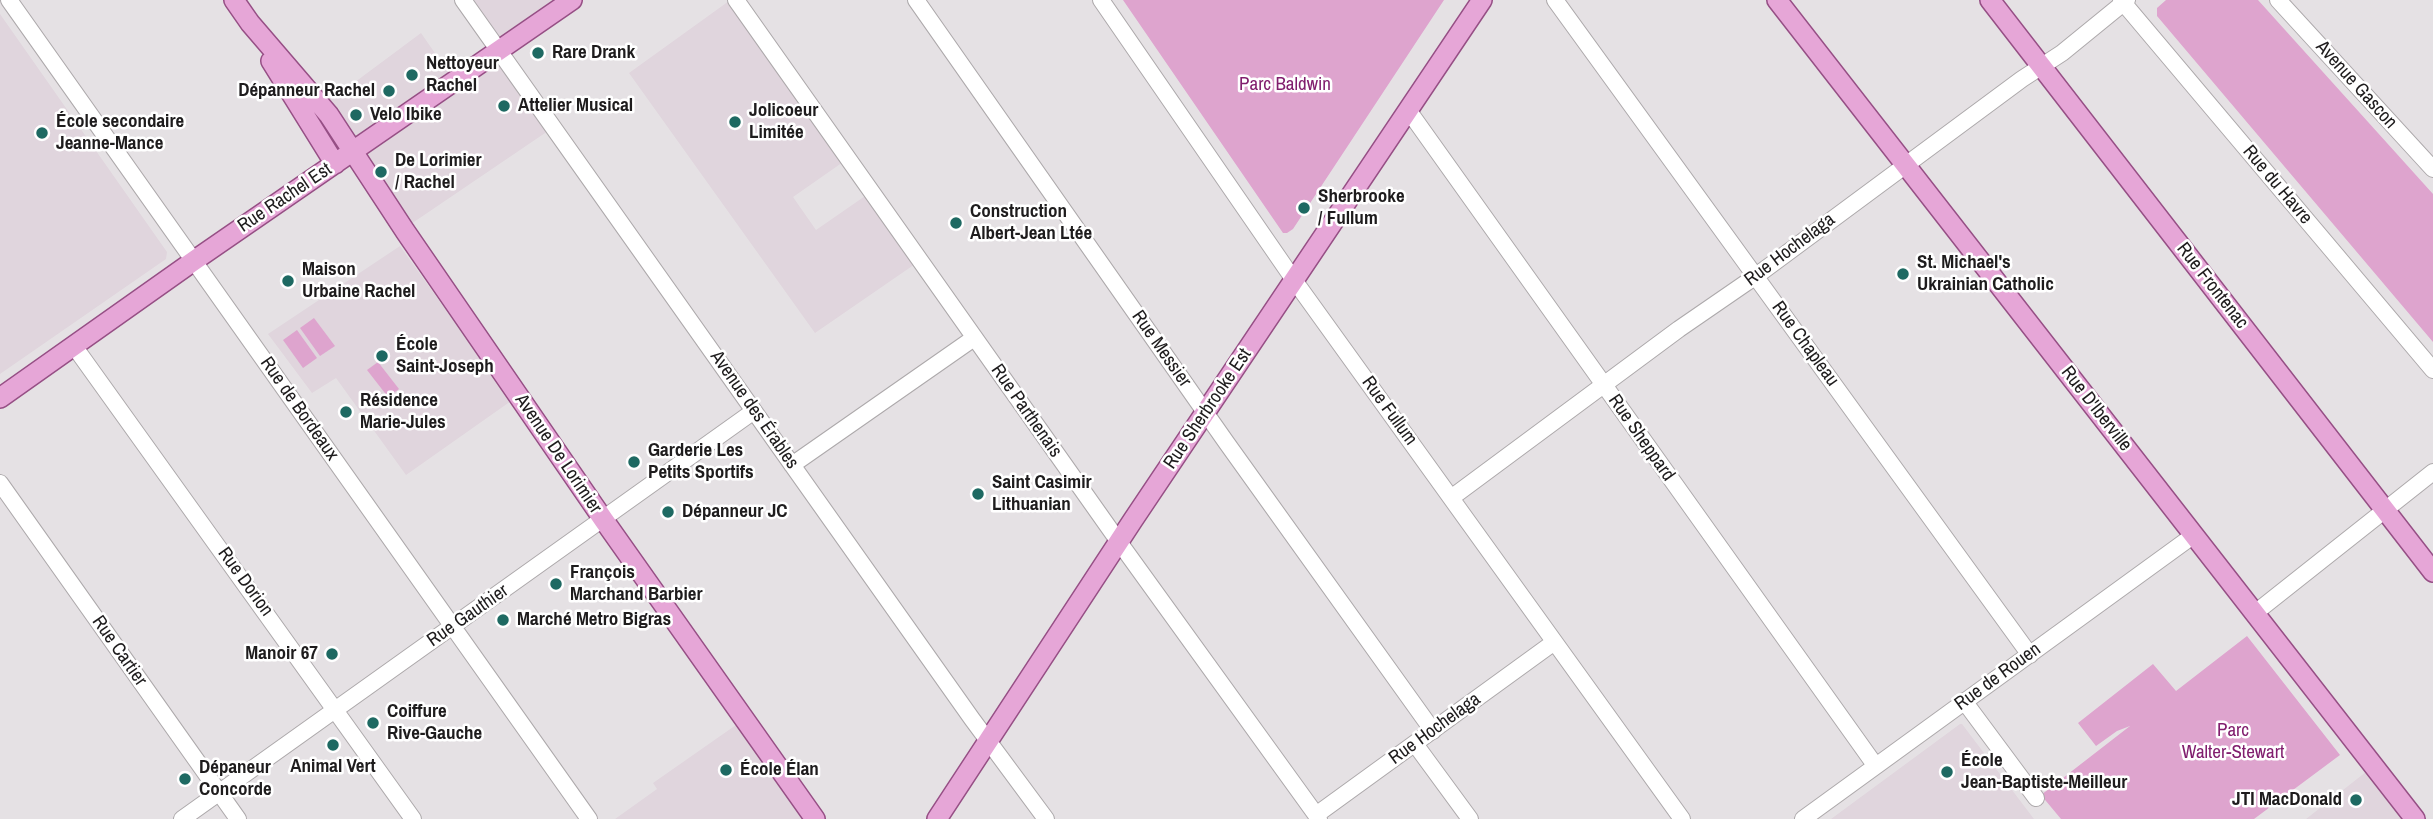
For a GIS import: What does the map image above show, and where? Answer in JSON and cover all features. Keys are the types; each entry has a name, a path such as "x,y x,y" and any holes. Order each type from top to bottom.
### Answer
{"main road":[{"name":"Avenue De Lorimier","path":"234,0 250,23 329,115 405,232 603,519 815,819"},
{"name":"Rue Rachel Est","path":"0,398 572,0"},
{"name":"Rue Sherbrooke Est","path":"937,819 1482,0"},
{"name":"Rue D'Iberville","path":"1777,0 2415,819"},
{"name":"Rue Frontenac","path":"1990,0 2433,572"},
{"name":"Avenue De Lorimier","path":"250,23 335,164"}],"street":[{"name":"Rue de Bordeaux","path":"9,0 589,819"},
{"name":"Avenue des Érables","path":"463,0 1046,819"},
{"name":"Rue Parthenais","path":"736,0 1119,542 1318,817"},
{"name":"Rue Messier","path":"916,0 1433,731"},
{"name":"Rue Fullum","path":"1101,0 1294,280 1682,819"},
{"name":"Rue Chapleau","path":"1555,0 2029,655"},
{"name":"Avenue Gascon","path":"2278,0 2433,169"},
{"name":"Rue Hochelaga","path":"1451,498 1679,329 2062,53 2124,1"},
{"name":"Rue du Havre","path":"2124,1 2433,370"},
{"name":"Rue Sheppard","path":"1408,110 1875,765"},
{"path":"792,465 974,338"},
{"name":"Rue Dorion","path":"74,346 413,819"},
{"name":"Rue Gauthier","path":"182,819 754,411"},
{"path":"2255,613 2433,472"},
{"name":"Rue Cartier","path":"0,483 238,819"},
{"name":"Rue de Rouen","path":"1803,819 2194,535"},
{"name":"Rue Hochelaga","path":"1318,817 1553,643"},
{"path":"1964,701 2036,798"},
{"path":"1415,744 1470,819"}],"shaded area":[{"path":"463,0 572,0 499,52"},
{"path":"729,1 846,160 793,197 816,230 868,194 918,262 815,333 629,73"},
{"name":"École secondaire Jeanne-Mance","path":"0,14 167,252 166,259 0,374"},
{"path":"421,33 455,82 496,57 548,131 408,226 325,101 343,91"},
{"name":"École Saint-Joseph","path":"400,246 511,401 406,475 336,378 312,393 268,334"},
{"name":"École Élan","path":"746,718 804,819 615,819 657,789 653,783"},
{"name":"École Jean-Baptiste-Meilleur","path":"1960,724 2034,819 1831,819"},
{"name":"JTI MacDonald","path":"2371,768 2409,819 2306,819"}],"green space":[{"name":"Parc Baldwin","path":"1123,0 1444,0 1293,229 1283,233"},
{"path":"2166,0 2258,0 2433,194 2433,342 2157,16 2157,8"},
{"path":"314,318 335,346 320,356 300,328"},
{"path":"297,330 317,358 303,368 283,340"},
{"path":"378,362 399,389 388,397 367,370"},
{"name":"Parc Walter-Stewart","path":"2247,636 2340,755 2254,819 2061,819 2041,795 2130,726 2117,731 2096,746 2078,723 2153,664 2176,691"}],"place":[{"name":"Rare Drank","path":"538,53"},
{"name":"Nettoyeur Rachel","path":"412,75"},
{"name":"Dépanneur Rachel","path":"389,91"},
{"name":"Attelier Musical","path":"504,106"},
{"name":"Velo Ibike","path":"356,115"},
{"name":"Jolicoeur Limitée","path":"735,122"},
{"name":"École secondaire Jeanne-Mance","path":"42,133"},
{"name":"De Lorimier / Rachel","path":"381,172"},
{"name":"Sherbrooke / Fullum","path":"1304,208"},
{"name":"Construction Albert-Jean Ltée","path":"956,223"},
{"name":"St. Michael's Ukrainian Catholic","path":"1903,274"},
{"name":"Maison Urbaine Rachel","path":"288,281"},
{"name":"École Saint-Joseph","path":"382,356"},
{"name":"Résidence Marie-Jules","path":"346,412"},
{"name":"Garderie Les Petits Sportifs","path":"634,462"},
{"name":"Saint Casimir Lithuanian","path":"978,494"},
{"name":"Dépanneur JC","path":"668,512"},
{"name":"François Marchand Barbier","path":"556,584"},
{"name":"Marché Metro Bigras","path":"503,620"},
{"name":"Manoir 67","path":"332,654"},
{"name":"Coiffure Rive-Gauche","path":"373,723"},
{"name":"Animal Vert","path":"333,745"},
{"name":"École Élan","path":"726,770"},
{"name":"École Jean-Baptiste-Meilleur","path":"1947,772"},
{"name":"Dépaneur Concorde","path":"185,779"},
{"name":"JTI MacDonald","path":"2356,800"}]}
